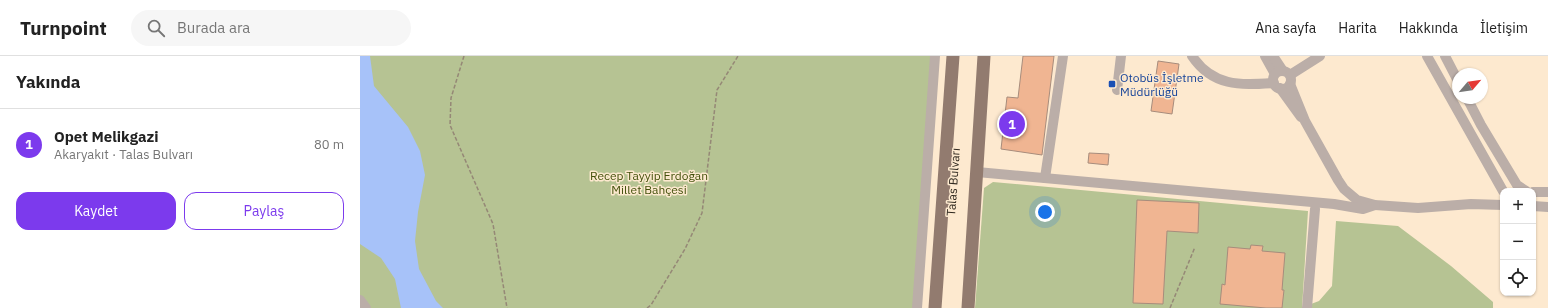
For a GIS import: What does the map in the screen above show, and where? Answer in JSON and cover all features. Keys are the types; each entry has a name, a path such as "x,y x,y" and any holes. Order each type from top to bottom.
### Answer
{"main road":[{"path":"935,308 953,56"},
{"name":"Talas Bulvarı","path":"944,308 962,56"},
{"name":"Talas Bulvarı","path":"968,308 984,56"}],"street":[{"path":"917,308 935,56"},
{"path":"1045,178 1063,56"},
{"path":"1117,90 1121,56"},
{"path":"1192,56 1200,67 1208,73 1223,81 1241,84 1282,79 1320,56"},
{"path":"1266,56 1282,79"},
{"path":"1273,56 1296,111 1305,121 1344,189 1357,200 1375,205 1418,208 1471,204 1500,205"},
{"path":"1427,56 1501,188"},
{"path":"1445,56 1452,69"},
{"path":"1470,104 1517,185 1522,188"},
{"path":"977,172 1334,204 1363,209 1375,205"},
{"path":"1536,192 1548,192"},
{"path":"1536,206 1548,207"},
{"path":"1307,308 1315,209"},
{"path":"360,300 366,308"}],"path":[{"path":"464,56 452,98 450,124 493,224 507,308"},
{"path":"647,308 685,249 702,213 717,90 738,56"},
{"path":"1170,308 1195,248"}],"green space":[{"name":"Recep Tayyip Erdoğan Millet Bahçesi","path":"360,56 939,56 920,308 360,308"},
{"path":"993,182 1308,211 1302,308 975,308 984,188"},
{"path":"1336,221 1398,226 1451,266 1493,302 1493,308 1311,308 1311,304 1319,301 1332,286"}],"water":[{"path":"360,56 370,56 374,86 408,127 420,151 425,175 418,212 415,241 419,269 436,301 443,308 401,308 395,279 381,258 360,244"}],"building":[{"path":"1023,56 1054,56 1042,155 1001,149 1007,97 1018,98"},
{"path":"1158,61 1179,64 1172,114 1151,111"},
{"path":"1089,153 1109,154 1108,165 1088,163"},
{"path":"1137,200 1199,203 1198,233 1167,231 1163,304 1133,303"},
{"path":"1251,245 1263,246 1262,251 1285,253 1282,308 1220,304 1222,284 1225,285 1228,247 1250,249"}],"place":[{"name":"Otobüs İşletme Müdürlüğü","path":"1112,84"},
{"name":"Opet Melikgazi","path":"1012,124"}]}
